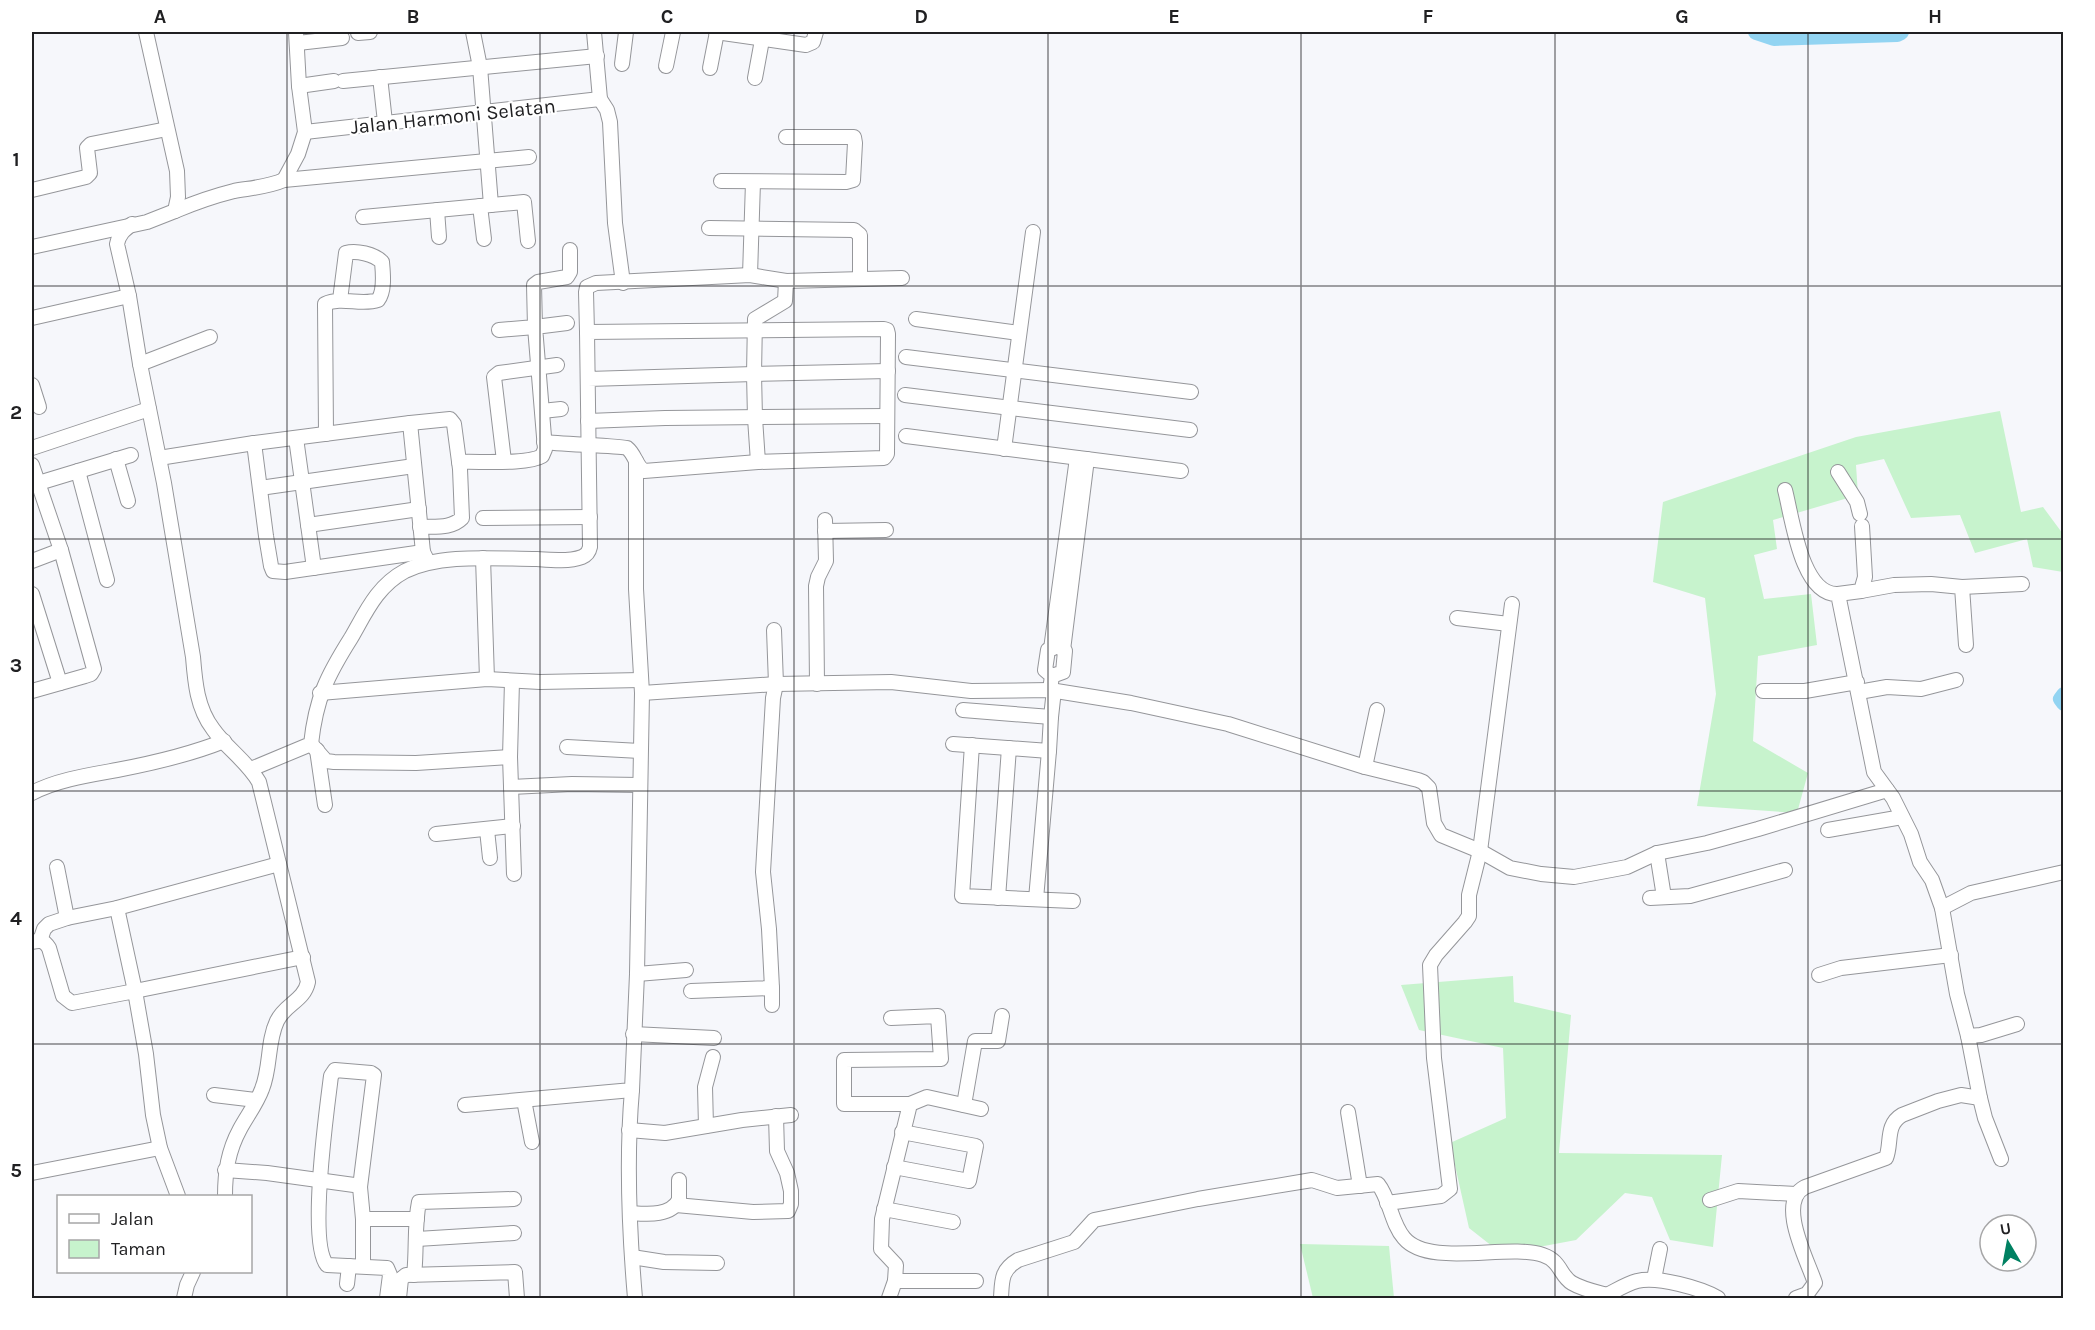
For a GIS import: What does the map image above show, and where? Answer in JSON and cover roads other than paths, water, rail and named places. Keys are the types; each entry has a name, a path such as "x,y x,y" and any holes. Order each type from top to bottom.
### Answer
{"street":[{"path":"146,32 177,171 178,197 175,211"},
{"path":"473,32 480,67 487,160 484,239"},
{"path":"594,32 600,99 607,110 610,122 615,223 622,283"},
{"path":"622,64 626,32"},
{"path":"666,66 673,32"},
{"path":"710,68 716,32 806,45 813,42 816,32"},
{"path":"284,180 298,154 305,132 299,86 297,37 342,38"},
{"path":"755,78 762,40"},
{"path":"299,86 597,56"},
{"path":"380,77 384,123"},
{"name":"Jalan Harmoni Selatan","path":"305,132 600,99"},
{"path":"32,190 86,177 90,173 87,148 91,144 167,129"},
{"path":"721,181 846,182 853,180 854,137 786,137"},
{"path":"32,247 147,222 221,194 272,186 284,180 529,157"},
{"path":"750,275 753,182"},
{"path":"363,217 524,202 528,241"},
{"path":"437,210 440,237"},
{"path":"132,224 123,231 117,244 159,458 194,657 195,685 205,717 214,731 251,769 259,783 309,982 306,992 281,1014 276,1023 262,1089 234,1140 225,1170 225,1195"},
{"path":"709,228 857,231 860,235 860,279"},
{"path":"1004,448 1033,232"},
{"path":"459,462 524,462 536,460 542,456 544,442 537,367 534,285 538,282 567,278 570,272 570,250"},
{"path":"254,443 269,556 273,571 277,573 426,557 556,560 581,558 589,553 590,547 587,288 596,283 750,275 786,281 902,278"},
{"path":"758,462 753,323 757,316 784,301 786,281"},
{"path":"32,318 129,296"},
{"path":"326,434 325,306 327,302 340,300"},
{"path":"916,319 1019,333"},
{"path":"499,330 567,323"},
{"path":"544,442 589,447 623,447 644,471 758,462 884,458 887,454 887,330 753,329 587,332"},
{"path":"140,364 210,337"},
{"path":"906,357 1191,392"},
{"path":"504,461 494,377 499,373 557,365"},
{"path":"588,379 888,371"},
{"path":"32,385 39,406"},
{"path":"905,395 1190,430"},
{"path":"32,448 149,409"},
{"path":"542,411 561,409"},
{"path":"588,421 886,416"},
{"path":"159,458 254,443 410,423 452,420 459,462 462,518 450,525 420,526"},
{"path":"410,423 420,526 426,557"},
{"path":"906,436 1181,471"},
{"path":"296,438 314,568"},
{"path":"34,484 131,455"},
{"path":"1036,899 1051,717 1052,685 1045,670 1048,650 1057,649 1082,458"},
{"path":"116,459 128,501"},
{"path":"635,1299 630,1213 629,1130 637,974 642,686 636,589 636,461"},
{"path":"32,465 34,484 62,550 94,669 91,674 32,691"},
{"path":"260,488 414,466"},
{"path":"78,471 107,580"},
{"path":"1838,472 1857,502 1861,520 1865,577 1862,591"},
{"path":"1785,490 1801,560 1816,582 1829,593 1838,594 1894,585 1931,584 1962,587 2022,584"},
{"path":"308,525 419,509"},
{"path":"483,518 590,517"},
{"path":"817,684 816,586 826,561 825,525 886,530"},
{"path":"32,561 62,550"},
{"path":"325,805 314,747 314,718 320,693 364,612 380,590 426,557"},
{"path":"483,558 487,679"},
{"path":"1962,587 1966,645"},
{"path":"32,594 60,683"},
{"path":"1838,594 1875,772 1893,798 1920,862 1932,880 1942,908 1957,994 1980,1098 2001,1159"},
{"path":"1387,1203 1441,1196 1450,1189 1434,1058 1430,965 1468,919 1469,895 1480,851 1512,604"},
{"path":"1456,618 1509,624"},
{"path":"772,1005 769,929 763,872 763,838 776,684 774,630"},
{"path":"320,693 487,679 642,686 891,682 971,691 1052,685 1228,724 1365,767 1423,782 1429,788 1434,823 1441,835 1480,851 1510,868 1574,877 1628,867 1657,853 1748,832 1887,790"},
{"path":"1762,691 1780,693 1858,687 1921,689 1956,680"},
{"path":"512,681 510,757 514,874"},
{"path":"963,710 1051,717"},
{"path":"1365,767 1377,710"},
{"path":"32,794 40,789 90,775 194,753 224,741"},
{"path":"953,744 1049,751"},
{"path":"972,745 962,896 1072,901"},
{"path":"251,769 314,747"},
{"path":"314,747 327,761 334,762 416,763 510,757"},
{"path":"567,747 640,751"},
{"path":"998,898 1009,748"},
{"path":"511,787 572,784 640,785"},
{"path":"1828,830 1902,817"},
{"path":"436,834 513,826"},
{"path":"487,830 490,858"},
{"path":"1657,853 1657,898 1698,894 1785,870"},
{"path":"279,864 117,908 67,918 49,924 36,941 45,942 49,948 61,991 67,1000 78,1003 117,993 303,957"},
{"path":"57,867 67,918"},
{"path":"1942,908 1971,893 2064,872"},
{"path":"117,908 146,1054 153,1115 160,1148 177,1195"},
{"path":"1819,975 1841,968 1951,955"},
{"path":"637,974 686,970"},
{"path":"691,991 772,988"},
{"path":"891,1018 938,1016 941,1059 844,1060 844,1104 910,1104 927,1097 981,1109"},
{"path":"964,1105 975,1041 998,1041 1002,1016"},
{"path":"1968,1036 1981,1035 2017,1024"},
{"path":"633,1034 714,1038"},
{"path":"706,1126 705,1087 713,1057"},
{"path":"363,1266 360,1187 374,1076 371,1073 335,1070 332,1073 320,1179 321,1252 327,1264 349,1266 384,1267 390,1271 387,1299"},
{"path":"465,1105 632,1090"},
{"path":"214,1095 256,1100"},
{"path":"1796,1299 1815,1293 1815,1283 1795,1230 1793,1200 1796,1194 1805,1188 1887,1158 1891,1129 1896,1118 1938,1101 1961,1095 1980,1098"},
{"path":"524,1100 532,1142"},
{"path":"889,1299 895,1281 896,1265 880,1249 884,1209 910,1104"},
{"path":"1348,1112 1360,1185"},
{"path":"629,1130 664,1133 791,1115"},
{"path":"676,1205 753,1212 788,1211 790,1191 787,1173 777,1151 776,1116"},
{"path":"894,1167 969,1181 976,1146 902,1132"},
{"path":"32,1173 160,1148"},
{"path":"225,1170 320,1179 360,1187"},
{"path":"630,1213 671,1209 676,1205 680,1191 679,1180"},
{"path":"1001,1299 1003,1277 1010,1265 1018,1260 1074,1242 1094,1220 1198,1199 1312,1180 1337,1188 1378,1184 1402,1236 1416,1247 1450,1255 1488,1252 1544,1255 1555,1262 1572,1283 1609,1297 1635,1282 1654,1280 1692,1288 1719,1299"},
{"path":"1710,1200 1738,1191 1796,1194"},
{"path":"414,1275 420,1201 514,1199"},
{"path":"884,1209 953,1222"},
{"path":"363,1219 417,1219"},
{"path":"417,1239 514,1233"},
{"path":"1654,1280 1660,1249"},
{"path":"632,1257 664,1262 717,1263"},
{"path":"347,1284 349,1266"},
{"path":"399,1299 401,1279 406,1275 515,1272 517,1299"},
{"path":"184,1299 193,1273"},
{"path":"895,1281 976,1281"}],"waterway":[{"path":"1756,32 1774,38 1897,34 1901,32"},
{"path":"2064,695 2061,699 2064,703"}]}
